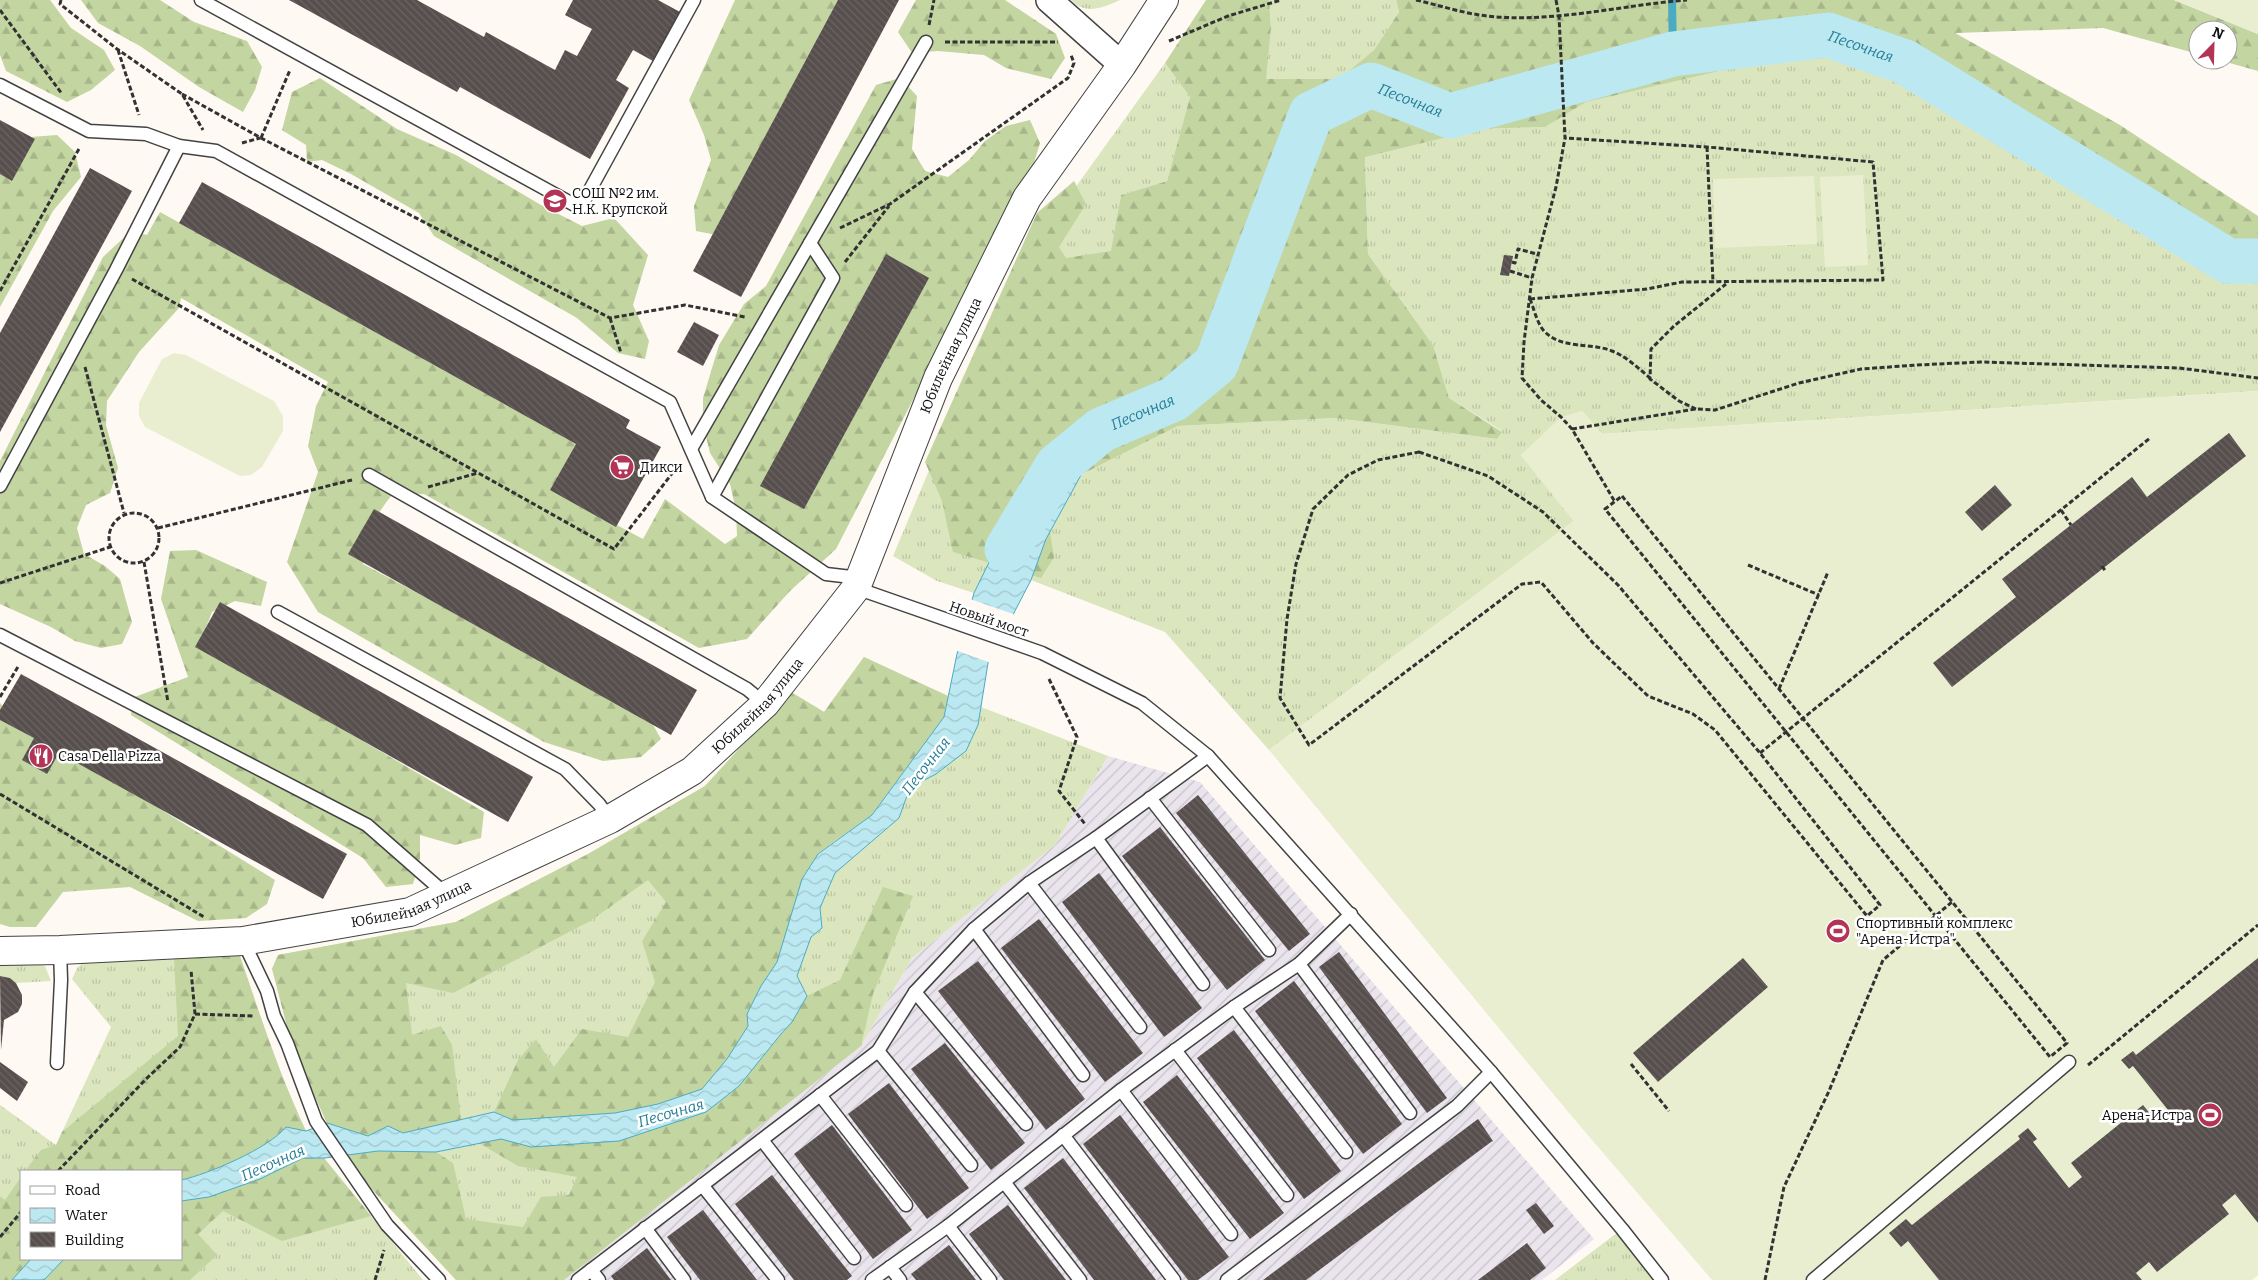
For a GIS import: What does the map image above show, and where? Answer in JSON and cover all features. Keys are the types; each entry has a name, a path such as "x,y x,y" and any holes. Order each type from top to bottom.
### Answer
{"street":[{"path":"1049,0 1122,65"},
{"name":"Юбилейная улица","path":"0,951 243,941 410,912 448,896 610,819 692,770 765,704 858,583 938,378 1027,198 1122,65 1160,2"}],"lane":[{"path":"201,0 580,208 694,0"},
{"path":"691,449 926,42"},
{"path":"0,85 89,131 146,134 179,146 216,151 670,402 712,498"},
{"path":"0,486 116,270 179,146"},
{"path":"712,498 833,278 810,243"},
{"path":"369,475 747,689 765,704"},
{"name":"Новый мост","path":"712,498 826,574 858,583 926,613 1042,653 1142,703 1208,756 1491,1072 1662,1280"},
{"path":"278,612 565,769 599,804 610,819"},
{"path":"0,635 367,826 448,896"},
{"path":"578,1280 595,1275 645,1228 878,1051 915,992 974,929 1029,883 1096,838 1208,756"},
{"path":"1150,798 1269,950"},
{"path":"1096,838 1203,984"},
{"path":"1029,883 1140,1027"},
{"path":"872,1280 948,1226 1121,1090 1234,1006 1299,964 1351,914"},
{"path":"974,929 1083,1075"},
{"path":"243,941 266,991 274,1016 287,1043 316,1121 387,1225 439,1280"},
{"path":"57,1063 61,980 60,950"},
{"path":"1299,964 1410,1113"},
{"path":"915,992 1026,1124"},
{"path":"1234,1006 1346,1152"},
{"path":"1175,1050 1287,1195"},
{"path":"878,1051 971,1165"},
{"path":"1813,1280 2069,1062"},
{"path":"1226,1280 1457,1106 1491,1072"},
{"path":"1121,1090 1231,1234"},
{"path":"820,1095 906,1205"},
{"path":"1063,1135 1174,1280"},
{"path":"762,1140 854,1258"},
{"path":"1004,1182 1080,1280"},
{"path":"702,1185 778,1280"},
{"path":"948,1226 990,1280"},
{"path":"645,1228 684,1280"},
{"path":"890,1267 900,1280"}],"path":[{"path":"54,0 60,2 117,49 182,94 261,138 610,318 685,305 752,319 772,310"},
{"path":"934,0 926,42 1066,42"},
{"path":"1165,43 1228,16 1281,0"},
{"path":"1416,0 1481,15 1522,16 1559,16 1687,0"},
{"path":"1556,0 1559,16 1565,138 1556,187 1532,278 1524,342 1522,378 1541,400 1572,429 1615,502"},
{"path":"0,10 65,99"},
{"path":"117,49 146,134"},
{"path":"810,243 890,204 1068,78 1074,63 1069,49"},
{"path":"261,138 297,53"},
{"path":"182,94 216,151"},
{"path":"0,291 89,131"},
{"path":"1530,298 1647,289 1682,282 1883,280 1873,162 1707,147 1565,138"},
{"path":"1707,147 1713,282"},
{"path":"833,278 890,204"},
{"path":"1512,262 1515,262 1518,249 1537,254"},
{"path":"116,270 614,549 691,449"},
{"path":"1510,271 1532,278"},
{"path":"1650,378 1652,349 1674,326 1726,283"},
{"path":"1530,298 1544,330 1560,342 1613,351 1629,360 1679,401 1696,409"},
{"path":"610,318 630,380"},
{"path":"78,341 124,514"},
{"path":"1572,429 1696,409 1715,410 1799,383 1861,369 1981,362 2169,368 2258,378"},
{"path":"1760,754 2150,438"},
{"path":"1419,452 1488,476 1543,512 1618,585 1760,754 1880,905 1867,916 1715,730 1693,714 1648,696 1593,642 1541,582 1522,584 1310,745 1280,698 1287,619 1296,564 1313,509 1348,475 1378,460 1419,452"},
{"path":"403,494 478,473"},
{"path":"158,528 369,475"},
{"path":"2050,1056 1606,509 1622,496 2067,1043"},
{"path":"2061,510 2071,525"},
{"path":"124,514 144,514 158,528 158,548 144,562 124,562 110,548 110,528 124,514"},
{"path":"0,583 110,548"},
{"path":"144,562 172,725"},
{"path":"1748,565 1819,595"},
{"path":"2102,566 2106,572"},
{"path":"1779,690 1828,572"},
{"path":"0,697 28,650"},
{"path":"1042,675 1057,682"},
{"path":"1049,678 1077,737 1059,791 1096,838"},
{"path":"0,794 209,920"},
{"path":"1765,1280 1784,1187 1829,1091 1884,960 1952,902"},
{"path":"2060,1049 2078,1073 2258,925"},
{"path":"59,1170 146,1079 180,1047 195,1014 189,944"},
{"path":"195,1014 274,1016"},
{"path":"1631,1064 1669,1111"},
{"path":"0,1237 20,1213"},
{"path":"375,1280 385,1246 387,1225"}],"shaded area":[{"path":"1108,756 1200,782 1594,1239 1542,1280 564,1280 861,1046 912,958 1055,845"}],"green space":[{"path":"0,0 50,0 71,28 104,50 115,70 91,90 67,102 6,71 0,55"},
{"path":"81,0 160,0 194,22 247,41 262,67 255,90 243,112 199,87 140,46 98,23"},
{"path":"735,0 843,0 717,235 696,231 694,206 711,160 704,135 689,100"},
{"path":"916,0 1005,0 1056,34 1065,58 1051,79 1006,68 984,55 938,51 912,53 898,32"},
{"path":"1071,0 1120,0 1095,9 1089,9 1077,5"},
{"path":"1206,0 1269,0 1271,28 1266,79 1339,79 1374,50 1399,12 1396,0 2174,0 2223,20 2188,20 2188,51 2103,28 1955,33 2120,125 2258,216 2258,277 2223,272 1948,104 1836,57 1746,65 1586,102 1545,127 1480,129 1365,157 1368,254 1433,345 1449,398 1502,432 1497,439 1335,418 1178,426 1023,504 1050,532 1054,557 1041,578 953,552 942,501 925,462 1037,213 1074,181 1086,204 1059,247 1066,258 1111,251 1121,195 1167,181 1190,97 1165,63"},
{"path":"1269,0 1396,0 1399,12 1374,50 1339,79 1265,79 1271,28"},
{"path":"2174,0 2258,0 2258,34 2238,26 2238,20 2223,20"},
{"path":"2238,26 2258,34 2258,71 2238,65"},
{"path":"1836,57 1948,104 2223,272 2258,277 2258,391 1602,434 1582,411 1521,455 1574,521 1269,750 1165,632 1031,580 1046,539 1081,475 1178,426 1335,418 1497,439 1502,431 1449,398 1433,345 1368,254 1365,156 1480,129 1545,127 1585,102 1746,65"},
{"path":"1165,63 1190,97 1167,181 1121,195 1112,251 999,542 974,593 937,581 893,556 962,392 1041,235"},
{"path":"320,78 397,129 456,155 541,205 582,226 614,218 648,255 633,305 649,341 645,359 618,353 577,318 434,236 419,213 351,174 322,160 307,162 306,145 282,130 292,92"},
{"path":"900,78 917,96 912,149 925,171 948,177 969,160 985,141 1006,126 1030,120 1040,143 1032,169 836,549 789,592 747,639 699,648 424,494 391,496 371,527 366,543 363,564 648,716 661,739 641,757 603,761 544,742 318,612 287,562 318,472 308,446 316,406 328,382 181,298 179,308 139,352 107,401 106,425 118,468 110,493 86,505 77,528 84,554 105,566 120,579 132,622 122,644 101,648 75,641 51,627 0,604 0,461 103,257 131,231 147,235 160,212 576,444 551,490 643,539 665,499 725,544 737,536 736,510 730,484 710,453 703,424 703,398 719,345 744,304 766,286 876,85"},
{"path":"57,135 75,152 81,177 53,211 0,307 0,172 31,137"},
{"path":"1863,175 1868,265 1825,267 1820,177"},
{"path":"1814,176 1817,244 1715,248 1713,179"},
{"path":"174,353 186,355 274,401 283,416 283,431 262,467 251,475 240,476 145,427 139,416 139,403 162,359"},
{"name":"Спортивный комплекс \"Арена-Истра\"","path":"2258,391 2258,1275 2252,1280 1712,1280 1569,1113 1269,750 1574,521 1521,455 1561,417 1582,411 1602,434"},
{"path":"196,550 267,582 261,606 235,601 212,612 199,645 484,812 481,838 455,845 420,835 420,860 413,884 386,887 363,858 131,715 132,698 188,677 161,599 170,551"},
{"path":"864,657 948,696 802,879 777,962 702,1089 494,1112 403,1133 327,1123 272,969 278,955 456,922 588,854 705,786 791,692 824,712"},
{"path":"864,657 948,696 944,717 872,815 818,853 802,879 777,962 761,986 747,1014 748,1026 727,1059 702,1089 658,1104 615,1113 513,1120 494,1112 518,1060 536,1039 554,1067 582,1029 628,1037 655,982 642,941 666,902 648,880 590,921 453,993 406,983 412,1035 441,1026 452,1045 461,1120 403,1133 388,1126 368,1136 327,1123 293,1050 272,969 278,955 456,922 588,854 705,786 791,692 824,712"},
{"path":"0,703 11,717 275,880 267,904 246,918 198,921 130,887 63,892 36,927 10,927 0,924"},
{"path":"981,707 1108,756 1055,845 912,958 861,1046 564,1280 456,1280 369,1186 347,1155 436,1152 502,1139 796,977 811,937 822,928 820,908 835,873 899,818 908,793 917,784 934,775 978,725"},
{"path":"883,887 913,896 873,994 861,1046 564,1280 456,1280 369,1186 347,1155 378,1151 436,1152 453,1163 466,1219 523,1227 541,1197 569,1195 577,1177 518,1166 479,1143 502,1139 532,1147 706,1112 739,1086 792,1022 807,996 840,980"},
{"path":"240,956 279,1066 306,1131 182,1180 182,1170 20,1170 20,1260 30,1260 12,1280 0,1280 0,1105 56,1145 111,1027 72,979 77,968 86,960"},
{"path":"240,956 279,1066 306,1131 286,1127 266,1143 238,1159 182,1180 182,1170 26,1170 41,1150 56,1145 62,1132 178,1036 174,958"},
{"path":"34,962 45,966 51,981 16,983 10,978 0,976 0,964"},
{"path":"303,1158 324,1158 371,1216 282,1241 223,1211 198,1234 217,1255 190,1280 44,1280 63,1260 182,1260 182,1201 229,1190"},
{"path":"324,1158 423,1280 44,1280 63,1260 182,1260 182,1201 209,1197"},
{"path":"20,1178 20,1260 30,1260 12,1280 0,1280 0,1196 5,1200"},
{"path":"1622,1229 1662,1280 1555,1280"}],"water":[{"path":"1081,475 1046,539 1031,580 988,663 978,725 966,751 936,774 917,784 908,793 899,818 835,873 820,908 822,928 811,937 797,976 807,996 792,1022 739,1086 706,1112 619,1141 531,1147 501,1139 436,1152 378,1151 325,1158 303,1158 260,1179 209,1197 182,1201 182,1180 238,1159 278,1135 286,1127 306,1131 327,1123 368,1136 388,1126 403,1133 494,1112 513,1120 615,1113 658,1104 702,1089 727,1059 748,1026 747,1014 761,986 777,962 802,879 818,854 872,815 944,717 957,654 974,593 999,542 1022,504"},
{"path":"30,1260 63,1260 44,1280 12,1280"}],"pier":[{"path":"970,599 1016,615 991,663 955,650"}],"building":[{"path":"289,0 417,0 484,37 486,32 555,70 565,50 577,56 592,29 565,15 573,0 658,0 680,12 653,61 633,50 616,80 629,88 590,159 460,87 457,92"},
{"path":"838,0 899,0 741,297 693,271"},
{"path":"0,120 35,139 12,181 0,174"},
{"path":"90,168 132,191 0,432 0,333"},
{"path":"202,182 630,420 626,428 661,447 616,527 550,490 576,444 179,223"},
{"path":"886,254 929,278 804,509 760,486"},
{"path":"1504,255 1513,256 1509,276 1500,275"},
{"path":"694,322 719,335 703,366 677,352"},
{"path":"2229,433 2246,456 1952,687 1933,663 2016,597 2002,579 2132,477 2147,497"},
{"path":"1995,485 2012,505 1982,531 1965,512"},
{"path":"374,509 697,690 671,735 348,554"},
{"path":"220,602 533,777 508,822 195,647"},
{"path":"21,674 347,854 323,899 59,753 47,774 22,760 34,738 0,720 0,710"},
{"path":"1198,795 1310,934 1289,951 1176,813"},
{"path":"1160,827 1265,960 1227,990 1122,856"},
{"path":"1099,873 1202,1008 1164,1037 1062,902"},
{"path":"1039,919 1143,1053 1105,1082 1001,948"},
{"path":"1339,952 1447,1098 1427,1113 1319,967"},
{"path":"1743,958 1768,987 1658,1082 1633,1053"},
{"name":"Арена-Истра","path":"2258,958 2258,1223 2235,1194 2222,1205 2229,1214 2157,1272 2149,1262 2136,1273 2142,1280 1939,1280 1908,1241 1901,1247 1889,1233 1906,1219 1912,1225 2020,1139 2018,1136 2028,1128 2037,1139 2033,1142 2069,1188 2082,1177 2071,1163 2143,1105 2155,1120 2168,1110 2133,1066 2129,1069 2121,1060 2133,1051 2136,1055"},
{"path":"978,961 1085,1099 1046,1130 938,991"},
{"path":"0,976 10,978 16,983 22,995 22,1004 18,1012 4,1020 1,1050"},
{"path":"1294,981 1402,1124 1363,1154 1255,1011"},
{"path":"1234,1030 1341,1171 1304,1199 1197,1058"},
{"path":"945,1043 1025,1143 991,1170 911,1069"},
{"path":"0,1062 28,1082 17,1101 0,1088"},
{"path":"1177,1075 1284,1213 1250,1239 1143,1102"},
{"path":"889,1083 969,1188 927,1219 848,1114"},
{"path":"1120,1115 1229,1257 1198,1280 1188,1280 1083,1144"},
{"path":"1478,1119 1493,1141 1306,1280 1263,1280"},
{"path":"832,1125 912,1230 873,1259 794,1154"},
{"path":"1063,1158 1156,1280 1094,1280 1024,1188"},
{"path":"772,1175 852,1276 847,1280 794,1280 735,1204"},
{"path":"1536,1203 1554,1226 1544,1234 1526,1210"},
{"path":"1008,1205 1066,1280 1004,1280 969,1234"},
{"path":"703,1210 757,1280 700,1280 667,1237"},
{"path":"1527,1243 1546,1268 1530,1280 1478,1280"},
{"path":"949,1245 976,1280 916,1280 911,1274"},
{"path":"647,1248 671,1280 614,1280 611,1276"}],"waterway":[{"path":"1672,0 1673,54"},
{"name":"Песочная","path":"1007,549 1057,466 1101,430 1174,399 1216,364 1311,114 1371,85 1450,116 1673,54 1828,35 1905,62 2228,261 2258,261"}],"place":[{"name":"СОШ №2 им. Н.К. Крупской","path":"555,201"},
{"name":"Дикси","path":"622,467"},
{"name":"Casa Della Pizza","path":"41,756"},
{"name":"Спортивный комплекс \"Арена-Истра\"","path":"1838,931"},
{"name":"Арена-Истра","path":"2210,1115"}]}
